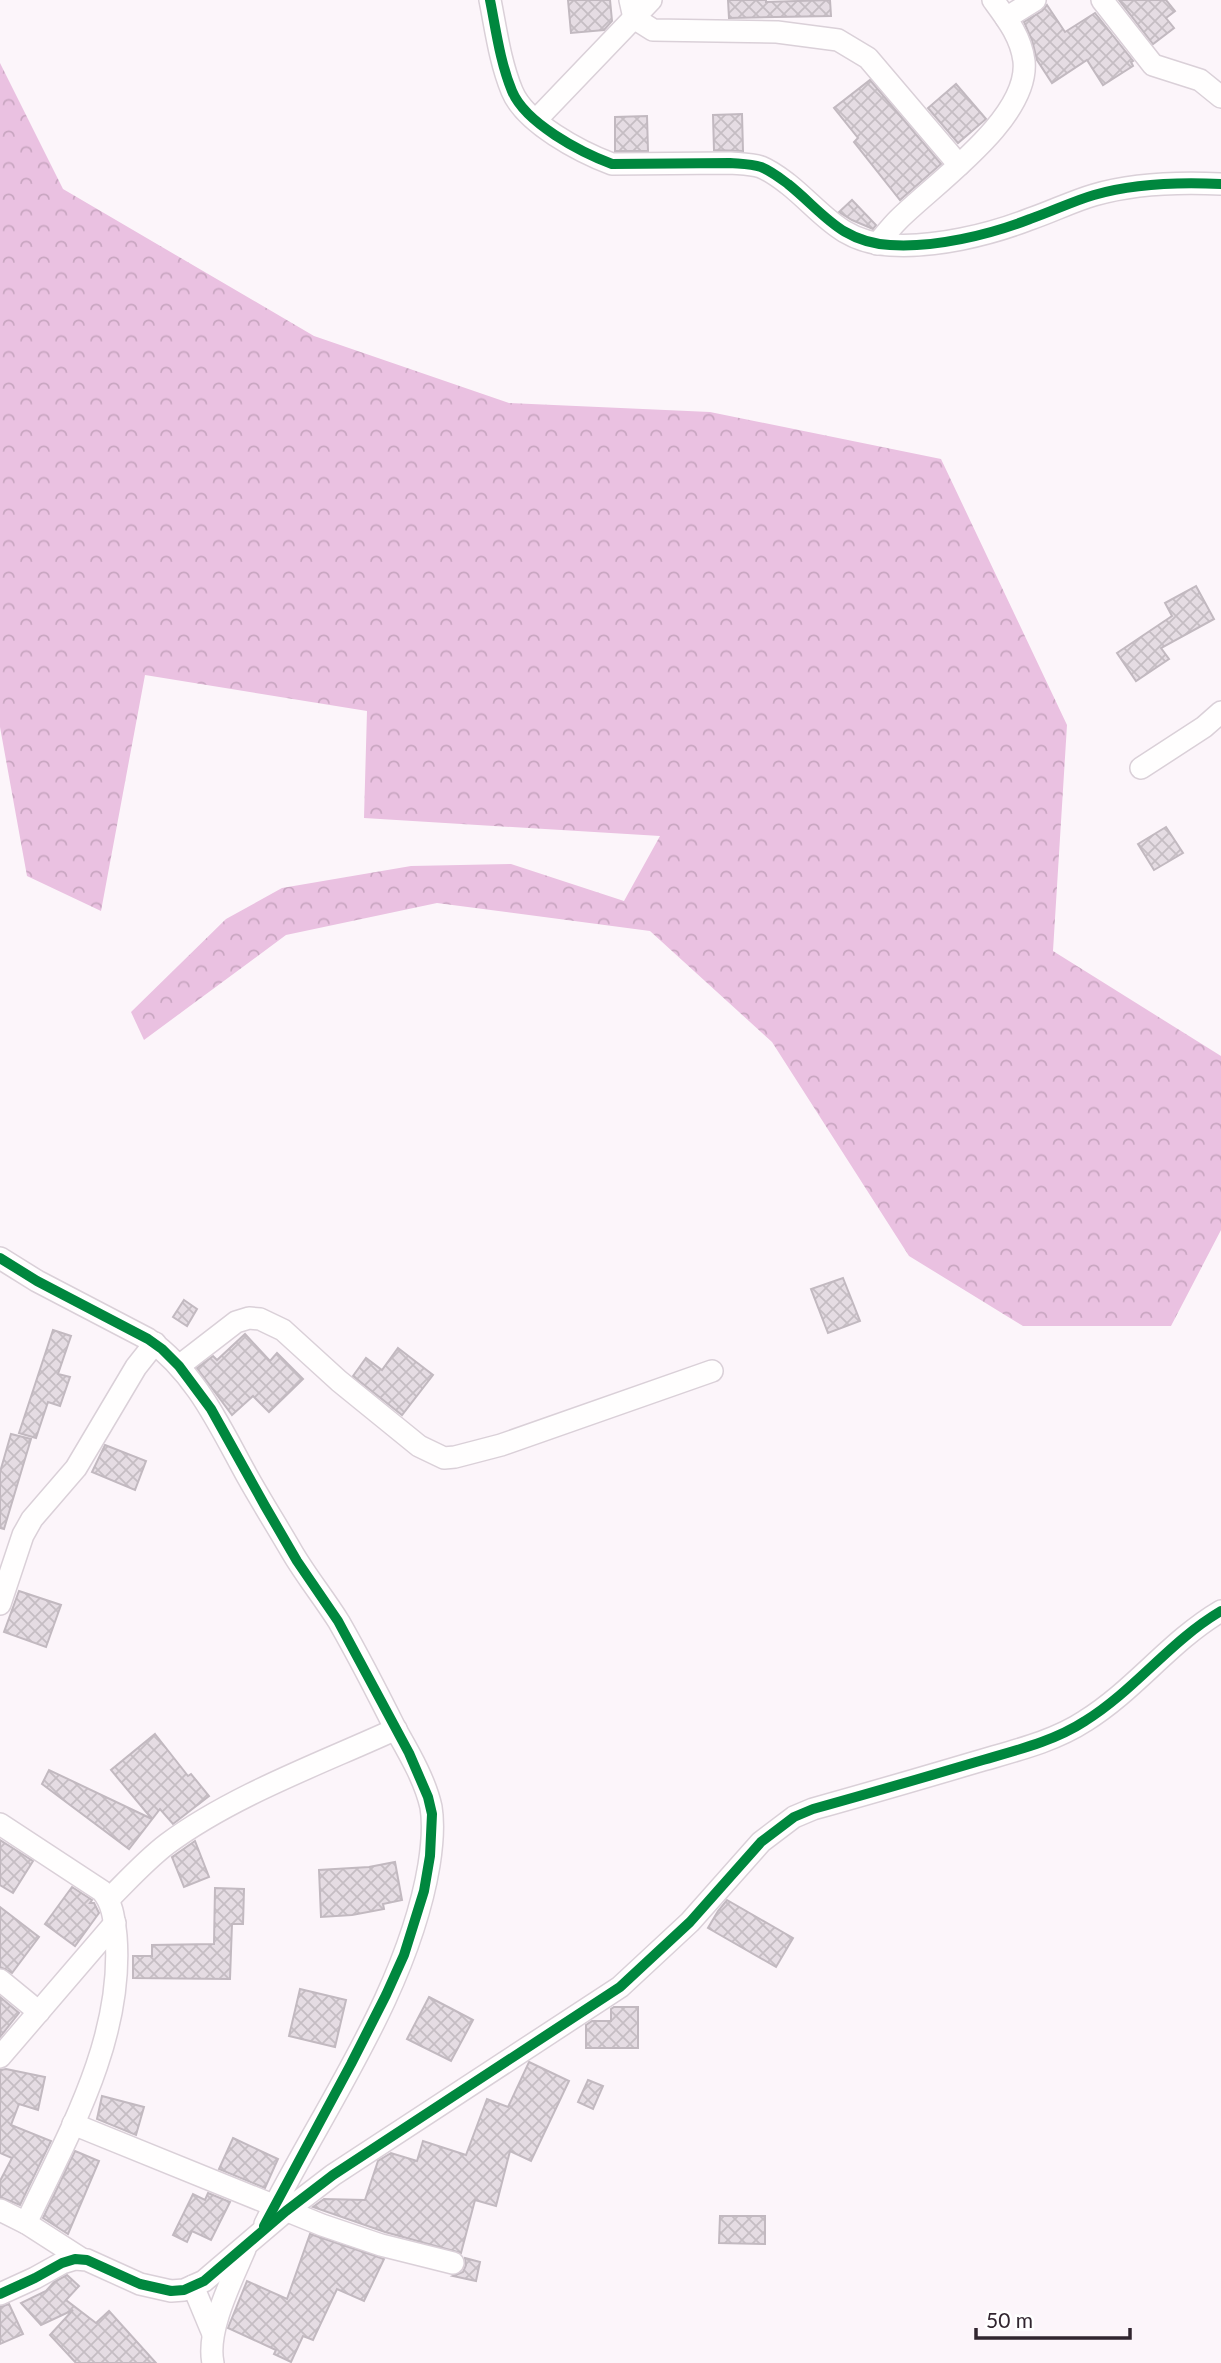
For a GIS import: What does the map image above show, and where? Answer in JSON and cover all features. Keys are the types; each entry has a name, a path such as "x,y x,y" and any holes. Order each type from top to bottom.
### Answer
{"street":[{"path":"490,0 512,90 522,107 568,142 594,158 612,164 730,163 762,167 798,192 833,225 864,242 912,245 973,237 1018,224 1095,195 1188,183 1221,184"},
{"path":"536,120 632,9 651,0"},
{"path":"877,244 898,220 959,166 1016,101 1024,74 1024,61 1017,36 993,0"},
{"path":"1006,18 1035,0"},
{"path":"1102,0 1153,65 1200,80 1221,97"},
{"path":"632,9 653,30 777,32 838,40 868,58 959,166"},
{"path":"1141,768 1204,727 1221,712"},
{"path":"0,1259 155,1343 179,1366 211,1409 271,1517 338,1622 396,1729 428,1797 432,1814 430,1856 424,1891 404,1955 280,2208 252,2241 204,2281 171,2291 131,2280 82,2259 26,2223 0,2210"},
{"path":"179,1366 236,1322 249,1318 260,1319 283,1331 419,1446 444,1458 501,1445 712,1371"},
{"path":"0,1604 23,1535 32,1519 87,1452 136,1367 155,1343"},
{"path":"280,2208 620,1987 690,1922 761,1842 794,1817 813,1809 1008,1753 1065,1732 1101,1711 1175,1644 1221,1611"},
{"path":"109,1899 165,1845 190,1828 267,1788 396,1729"},
{"path":"0,1825 102,1891 109,1899 115,1923 117,1982 107,2033 74,2124 26,2223"},
{"path":"0,2057 115,1923"},
{"path":"0,1980 39,2012"},
{"path":"74,2124 280,2208 381,2245 453,2263"},
{"path":"213,2363 213,2334 252,2241"},
{"path":"0,2294 62,2263 82,2259"},
{"path":"193,2286 213,2334"}],"green space":[{"path":"0,63 63,189 314,336 509,403 710,412 941,459 1067,725 1053,951 1221,1056 1221,1230 1171,1326 1023,1326 909,1256 772,1042 650,931 437,903 286,935 144,1040 131,1012 226,919 282,888 411,866 511,864 624,901 660,836 364,818 367,711 145,675 101,911 27,876 0,727"}],"building":[{"path":"568,0 610,0 612,21 604,30 571,33"},
{"path":"728,0 830,0 831,16 729,18"},
{"path":"1119,0 1166,0 1175,11 1166,18 1174,28 1153,44"},
{"path":"1047,5 1065,32 1095,13 1133,61 1133,66 1103,85 1087,60 1052,83 1037,60 1024,22"},
{"path":"870,80 941,164 900,200 854,142 858,138 834,108"},
{"path":"956,84 986,119 958,143 928,108"},
{"path":"742,114 743,151 714,150 713,115"},
{"path":"647,116 648,151 615,151 615,117"},
{"path":"852,200 876,225 873,229 839,212"},
{"path":"1196,586 1214,619 1161,648 1169,659 1136,681 1117,653 1172,616 1165,603"},
{"path":"1166,827 1183,853 1154,870 1138,844"},
{"path":"843,1278 860,1321 828,1333 811,1289"},
{"path":"184,1300 197,1309 187,1326 173,1317"},
{"path":"53,1330 71,1336 58,1374 70,1377 60,1406 48,1402 36,1438 19,1433"},
{"path":"245,1334 270,1361 277,1353 303,1379 269,1412 253,1396 232,1415 197,1368 213,1356 217,1360"},
{"path":"398,1348 433,1375 402,1415 353,1376 366,1358 382,1370"},
{"path":"11,1434 31,1439 4,1529 0,1528 0,1472"},
{"path":"105,1445 146,1461 135,1490 92,1472"},
{"path":"19,1591 61,1605 46,1647 4,1632"},
{"path":"155,1734 188,1776 191,1774 209,1796 173,1824 160,1809 129,1849 42,1784 49,1770 152,1819 111,1770"},
{"path":"0,1840 33,1861 13,1893 0,1885"},
{"path":"195,1841 209,1877 184,1887 172,1857"},
{"path":"395,1862 402,1900 383,1904 384,1909 321,1917 319,1870 369,1867"},
{"path":"72,1887 92,1900 90,1903 94,1903 99,1913 75,1946 45,1924"},
{"path":"215,1888 244,1889 243,1924 232,1924 230,1979 133,1978 133,1956 152,1956 152,1945 214,1944"},
{"path":"727,1900 793,1938 776,1967 708,1928"},
{"path":"0,1907 39,1937 12,1973 0,1967"},
{"path":"300,1989 346,2000 335,2047 289,2036"},
{"path":"0,1997 19,2013 0,2037"},
{"path":"429,1997 473,2020 451,2061 407,2039"},
{"path":"638,2007 638,2048 586,2048 586,2025 592,2021 611,2021 611,2009"},
{"path":"529,2062 569,2081 531,2161 510,2151 496,2206 475,2200 461,2253 385,2232 313,2207 324,2199 365,2200 378,2161 391,2153 417,2161 423,2141 466,2155 487,2099 508,2107"},
{"path":"0,2070 45,2077 38,2110 19,2104 11,2125 51,2141 20,2205 0,2197 0,2181 12,2158 0,2153"},
{"path":"588,2080 603,2086 593,2109 578,2102"},
{"path":"102,2096 144,2107 136,2135 97,2119"},
{"path":"233,2138 278,2159 265,2188 219,2169"},
{"path":"75,2151 99,2161 68,2234 43,2218"},
{"path":"208,2193 230,2202 211,2240 192,2231 187,2242 173,2235 193,2194 205,2200"},
{"path":"720,2216 765,2216 765,2244 719,2243"},
{"path":"310,2234 384,2259 364,2301 337,2289 313,2340 303,2336 291,2362 274,2354 276,2350 228,2328 247,2281 287,2299"},
{"path":"465,2258 480,2262 476,2281 453,2276 463,2272"},
{"path":"67,2275 79,2286 66,2300 96,2323 109,2311 156,2363 76,2363 50,2335 73,2310 41,2325 21,2303 46,2291 54,2282"},
{"path":"9,2304 23,2334 0,2344 0,2307"}],"cycle path":[{"path":"490,0 501,57 512,91 529,114 555,135 612,164 730,163 761,167 788,184 833,224 873,243 907,245 961,239 1014,225 1086,197 1125,188 1174,183 1221,184"},
{"path":"0,1258 37,1281 148,1339 179,1366 211,1409 297,1561 338,1621 409,1753 428,1797 432,1814 430,1856 424,1891 404,1955 351,2064 264,2226"},
{"path":"0,2294 75,2259 87,2260 140,2284 171,2291 184,2290 204,2281 333,2175 620,1987 690,1922 761,1842 794,1817 1060,1735 1103,1709 1185,1636 1221,1611"}]}
